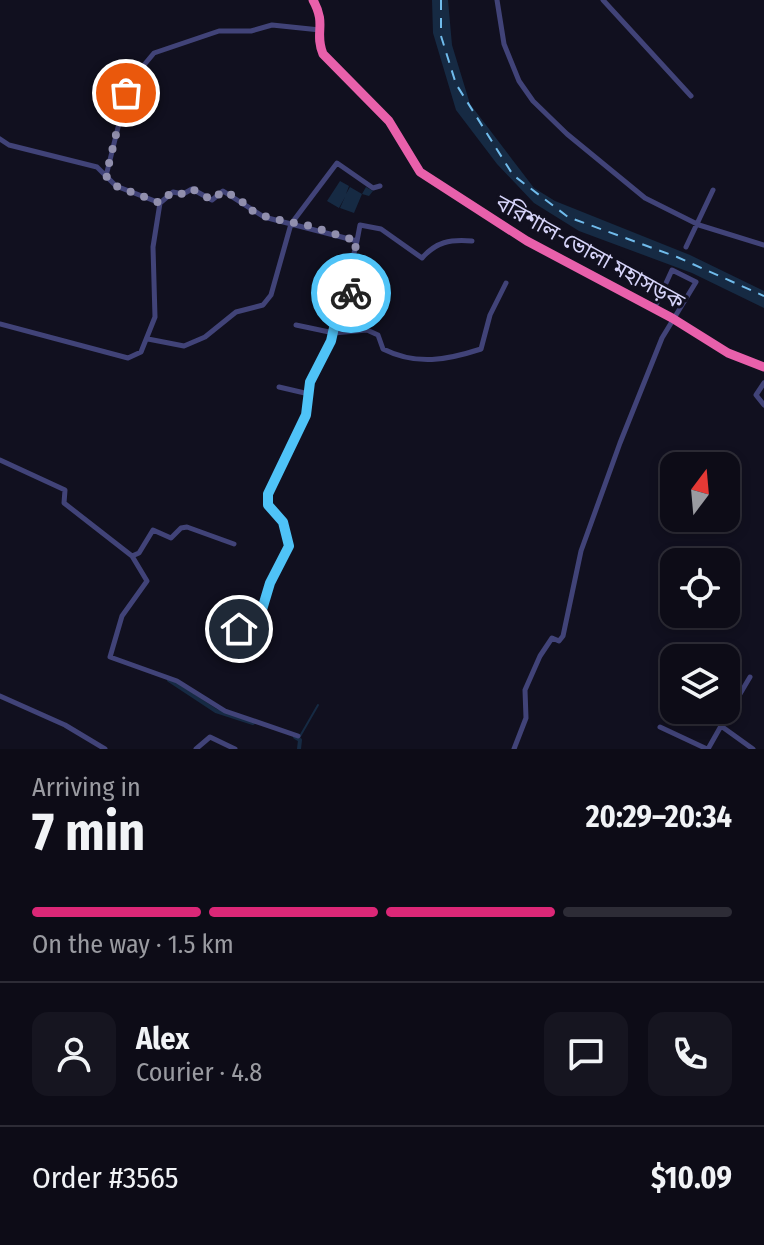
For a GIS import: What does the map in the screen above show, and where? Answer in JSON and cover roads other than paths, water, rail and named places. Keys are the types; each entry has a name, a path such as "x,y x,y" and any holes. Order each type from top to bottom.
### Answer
{"highway":[{"name":"বরিশাল-ভোলা মহাসড়ক","path":"313,0 322,16 323,54 389,121 420,172 527,241 672,318 728,353 764,367"}],"street":[{"path":"497,0 509,60 533,101 630,189 697,223 764,245"},
{"path":"603,0 691,96"},
{"path":"106,176 129,83 154,53 219,31 251,31 272,25 321,30"},
{"path":"0,139 9,145 97,167 116,186 160,203"},
{"path":"148,339 184,346 205,337 236,312 263,305 271,295 291,224 337,163 373,188 380,186"},
{"path":"0,324 128,358 141,352 155,317 153,247 160,203 172,192 183,194 192,189 212,200 223,191 242,200 246,209 357,241"},
{"path":"686,247 713,190"},
{"path":"239,629 245,618 241,616 243,612 261,613 270,583 289,546 283,522 268,505 268,494 306,415 310,382 334,333 340,301 351,296 347,282 360,225 381,229 422,258 434,245 458,237 472,241"},
{"path":"514,749 526,718 525,690 552,638 559,641 563,636 581,551 641,387 672,318 696,282 672,270 654,308"},
{"path":"296,325 334,333 367,330 378,335 383,349 396,355 445,361 481,349 490,315 506,283"},
{"path":"764,383 756,395 764,405"},
{"path":"279,387 309,394"},
{"path":"0,460 65,490 64,503 132,556 147,581 122,616 110,657 177,681 225,711 298,736"},
{"path":"132,556 139,553 153,530 171,538 181,528 187,527 211,533 234,544"},
{"path":"660,727 708,749 750,677"},
{"path":"0,696 105,749"},
{"path":"721,726 753,749"},
{"path":"196,749 210,737 235,749"}],"water":[{"path":"432,0 448,0 452,45 470,104 534,188 555,201 690,255 764,291 764,308 692,273 579,231 534,203 497,164 456,110 433,33"},
{"path":"340,181 349,186 346,194 350,187 362,194 354,213 340,208 345,197 339,208 327,201"},
{"path":"366,187 373,191 369,196 362,194"}],"waterway":[{"path":"169,680 216,711 253,723"},
{"path":"299,738 318,705"},
{"path":"295,737 300,740 299,749"}]}
